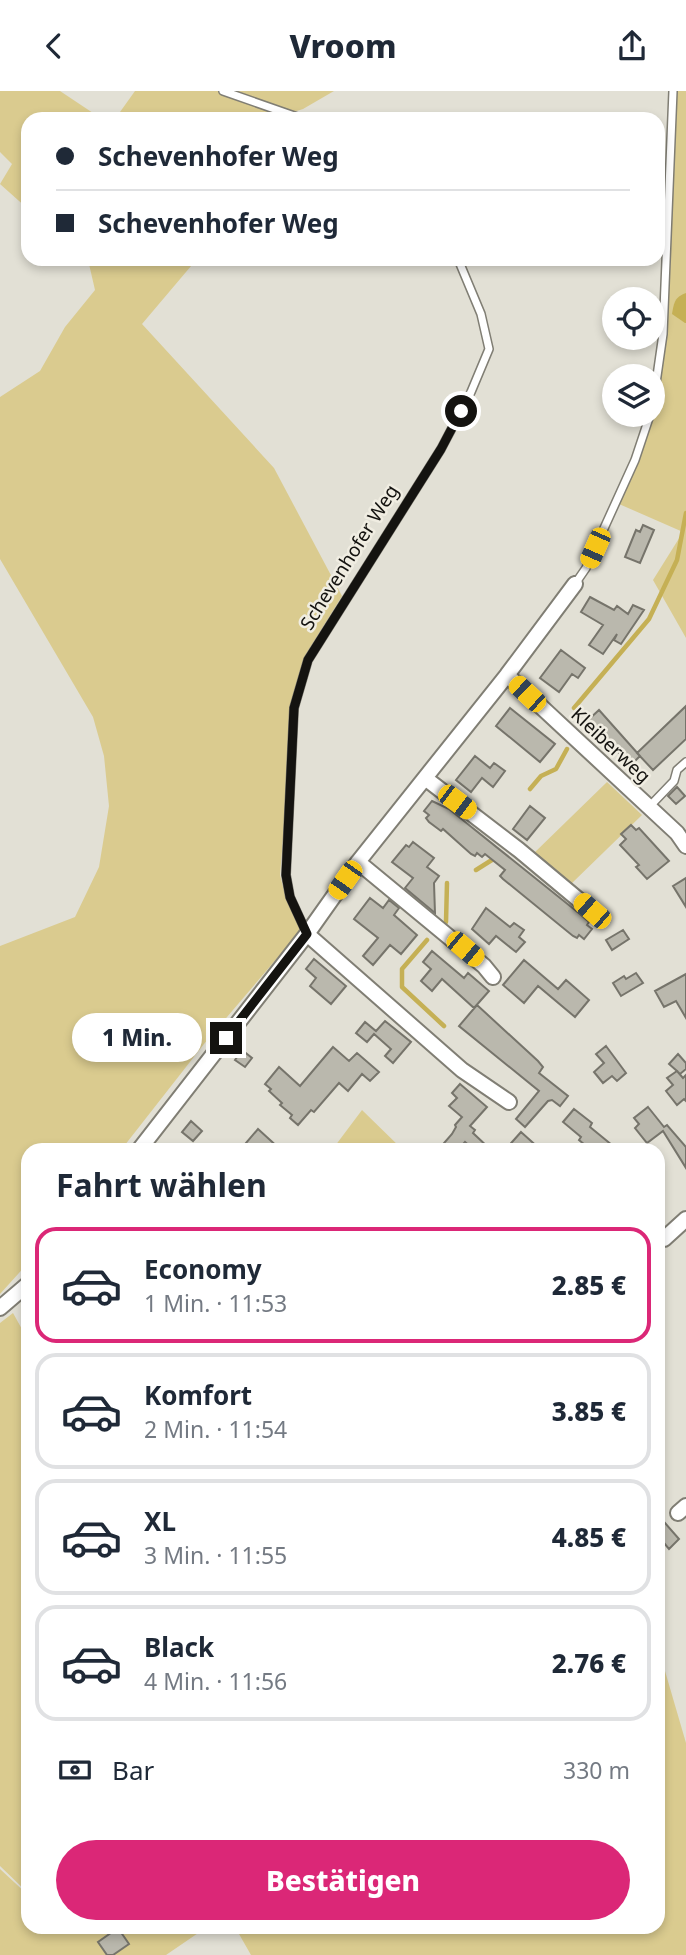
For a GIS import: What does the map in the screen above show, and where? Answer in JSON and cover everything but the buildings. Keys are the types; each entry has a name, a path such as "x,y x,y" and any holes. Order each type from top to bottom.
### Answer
{"street":[{"path":"144,1143 307,934 358,862 507,675 575,584"},
{"name":"Kleiberweg","path":"507,675 677,833 686,846"},
{"path":"425,778 528,857 592,911"},
{"path":"358,862 484,966 493,977"},
{"name":"Schevenhofer Weg","path":"307,934 462,1070 509,1102"},
{"path":"665,1238 686,1219"},
{"path":"0,1308 21,1290"}],"lane":[{"path":"223,91 283,112"},
{"path":"659,364 663,334 673,91"},
{"name":"Schevenhofer Weg","path":"307,934 290,897 286,875 294,708 308,660 441,449 471,392 489,349 481,314 461,266"},
{"path":"575,584 586,568 635,460 646,427"},
{"path":"649,807 674,781 677,770 686,762"}],"shaded area":[{"path":"0,91 60,91 92,112 21,112 21,203 0,184 12,164 0,152"},
{"path":"135,91 334,91 294,112 120,112"},
{"path":"676,91 686,91 686,638 653,580 683,532 619,504 649,427 665,427 665,364 662,364"},
{"path":"89,266 191,266 142,324 274,468 342,596 306,654 291,707 280,875 285,895 302,929 204,1044 126,1143 21,1143 21,1271 0,1294 0,946 75,917 99,867 109,806 104,756 93,717 0,559 0,397 40,371 65,327 95,290"},
{"path":"686,293 685,323 672,314 679,296"},
{"path":"607,782 642,815 570,885 532,855"},
{"path":"362,1110 396,1143 337,1143"},
{"path":"13,1313 21,1327 21,1886 0,1866 0,1323"},
{"path":"665,1671 686,1743 686,1955 251,1955 239,1934 665,1934"},
{"path":"0,1869 21,1888 21,1934 197,1934 166,1955 0,1955"}],"waterway":[{"path":"574,708 649,619 677,560 686,513"},
{"path":"530,789 541,776 556,769 567,749"},
{"path":"476,870 495,858"},
{"path":"446,922 447,883"},
{"path":"427,940 402,969 402,987 444,1026"}],"route":[{"path":"226,1038 307,934 290,897 286,875 294,708 308,660 441,449 461,411"}]}
